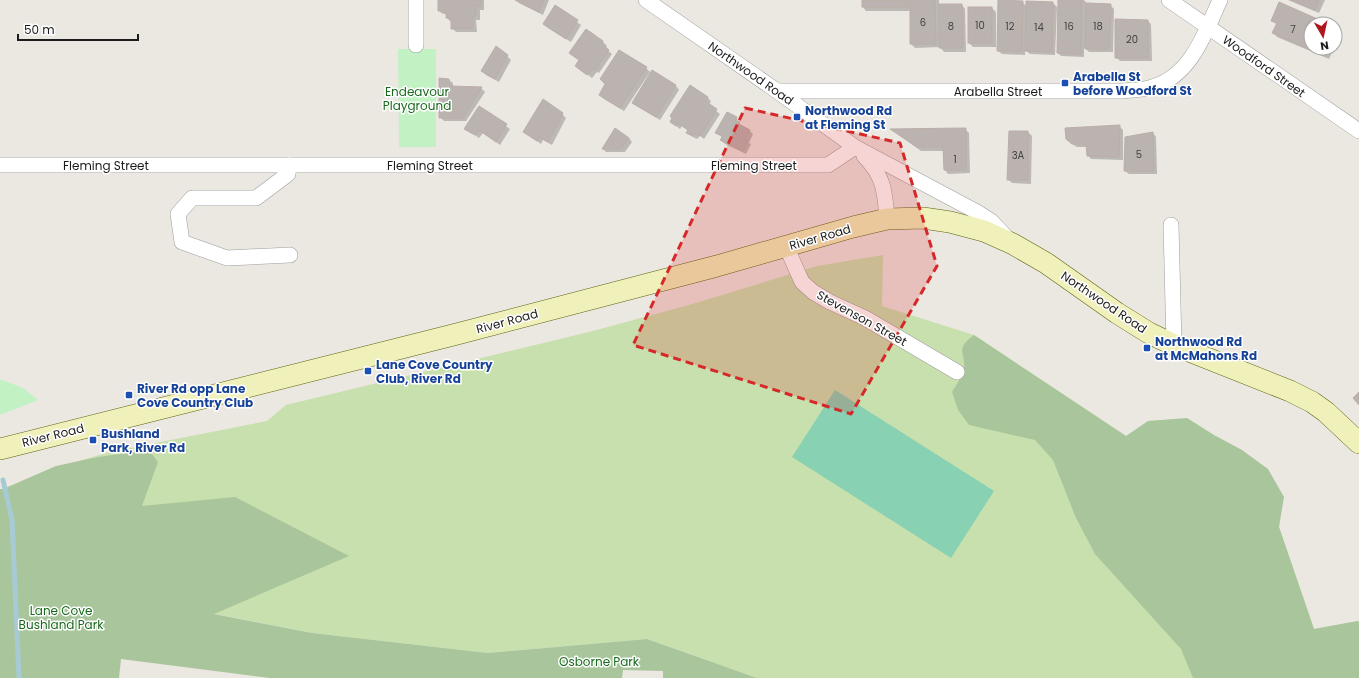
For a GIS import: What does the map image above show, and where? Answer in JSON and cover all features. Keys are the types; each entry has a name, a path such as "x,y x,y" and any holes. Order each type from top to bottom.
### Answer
{"main road":[{"name":"River Road","path":"0,449 453,335 716,266 825,234 887,219 923,218 950,222 984,231 1013,244"},
{"name":"Northwood Road","path":"1013,244 1046,263 1117,313 1149,333 1174,345 1290,391 1312,402 1326,412 1359,443"}],"street":[{"path":"416,0 416,45"},
{"name":"Northwood Road","path":"646,0 777,90 855,147 991,221 1013,244"},
{"name":"Woodford Street","path":"1169,0 1359,132"},
{"name":"Arabella Street","path":"777,90 1122,91 1153,87 1175,75 1197,50 1220,0"},
{"name":"Northwood Road","path":"855,147 868,160 877,173 885,193 887,219"},
{"name":"Fleming Street","path":"0,164 828,165 855,147"},
{"path":"289,165 288,174 256,198 192,198 178,214 182,242 227,258 290,255"},
{"path":"1171,225 1174,345"},
{"name":"Stevenson Street","path":"786,246 802,282 813,292 830,302 865,318 957,372"}],"highlighted area":[{"path":"745,108 900,143 937,266 851,414 633,345"}],"green space":[{"name":"Endeavour Playground","path":"398,49 436,49 436,147 399,147"},
{"path":"883,255 882,306 974,335 1126,436 1279,527 1314,629 1359,622 1359,678 757,678 647,639 488,653 312,633 154,602 68,464 110,452 267,421 286,405 589,332 689,305 817,266"},
{"path":"974,335 1126,436 1148,421 1187,418 1242,450 1268,469 1284,497 1279,527 1314,629 1359,622 1359,678 1193,678 1181,649 1095,554 1076,518 1053,460 1035,440 969,425 958,410 952,392 961,378 964,369 962,351 964,344"},
{"path":"0,379 23,388 38,400 0,415"},
{"path":"835,390 994,491 951,558 792,457"},
{"path":"149,450 158,462 142,506 235,497 349,556 214,614 312,633 488,653 647,639 757,678 663,678 663,671 623,670 622,678 270,678 121,659 119,678 0,678 0,489 56,466 98,457"}],"building":[{"path":"438,0 481,0 481,6 476,7 476,16 473,16 473,28 451,29 451,18 446,18 446,11 438,11"},
{"path":"515,0 544,0 539,12"},
{"path":"862,0 908,0 908,7 862,7"},
{"path":"910,0 935,0 936,44 910,44"},
{"path":"998,0 1023,1 1022,51 997,51"},
{"path":"1058,0 1082,0 1081,54 1057,53"},
{"path":"1291,0 1319,0 1315,10"},
{"path":"1026,1 1053,2 1052,52 1025,51"},
{"path":"1279,2 1311,16 1303,16 1303,46 1272,33 1277,23 1271,21"},
{"path":"1086,3 1111,4 1109,49 1085,49"},
{"path":"939,4 962,4 963,48 939,48"},
{"path":"555,5 578,20 566,39 543,24"},
{"path":"968,7 992,7 992,43 968,43"},
{"path":"1115,19 1148,20 1148,58 1115,58"},
{"path":"586,29 603,41 602,44 609,50 595,70 593,69 587,75 575,66 579,60 569,53"},
{"path":"496,46 508,55 495,79 481,71"},
{"path":"619,50 647,67 620,108 599,95 605,84 600,79"},
{"path":"652,70 676,85 656,117 632,103"},
{"path":"439,78 449,79 450,86 482,87 463,118 439,118"},
{"path":"690,85 708,97 705,101 717,109 700,136 695,133 693,136 686,133 688,130 678,123 676,126 670,122 672,118 670,116"},
{"path":"543,99 563,113 548,142 540,137 537,141 523,132"},
{"path":"479,106 507,124 496,142 479,130 475,135 464,129"},
{"path":"727,112 737,117 735,122 750,130 745,139 748,140 743,151 720,140 723,136 715,133"},
{"path":"1120,125 1119,157 1087,156 1086,144 1072,144 1066,139 1065,128"},
{"path":"615,128 629,138 621,149 602,149"},
{"path":"966,128 966,170 944,170 943,147 917,147 890,129"},
{"path":"1009,131 1028,131 1028,180 1007,180"},
{"path":"1153,132 1154,171 1124,171 1125,137"},
{"path":"1359,392 1359,405 1353,398"}],"waterway":[{"path":"3,480 12,520 19,678"}],"place":[{"name":"Arabella St before Woodford St","path":"1065,83"},
{"name":"Northwood Rd at Fleming St","path":"797,117"},
{"name":"Northwood Rd at McMahons Rd","path":"1147,348"},
{"name":"Lane Cove Country Club, River Rd","path":"368,371"},
{"name":"River Rd opp Lane Cove Country Club","path":"129,395"},
{"name":"Bushland Park, River Rd","path":"93,440"}],"park label":[{"name":"Lane Cove Bushland Park","path":"61,617"},
{"name":"Osborne Park","path":"599,661"}]}
